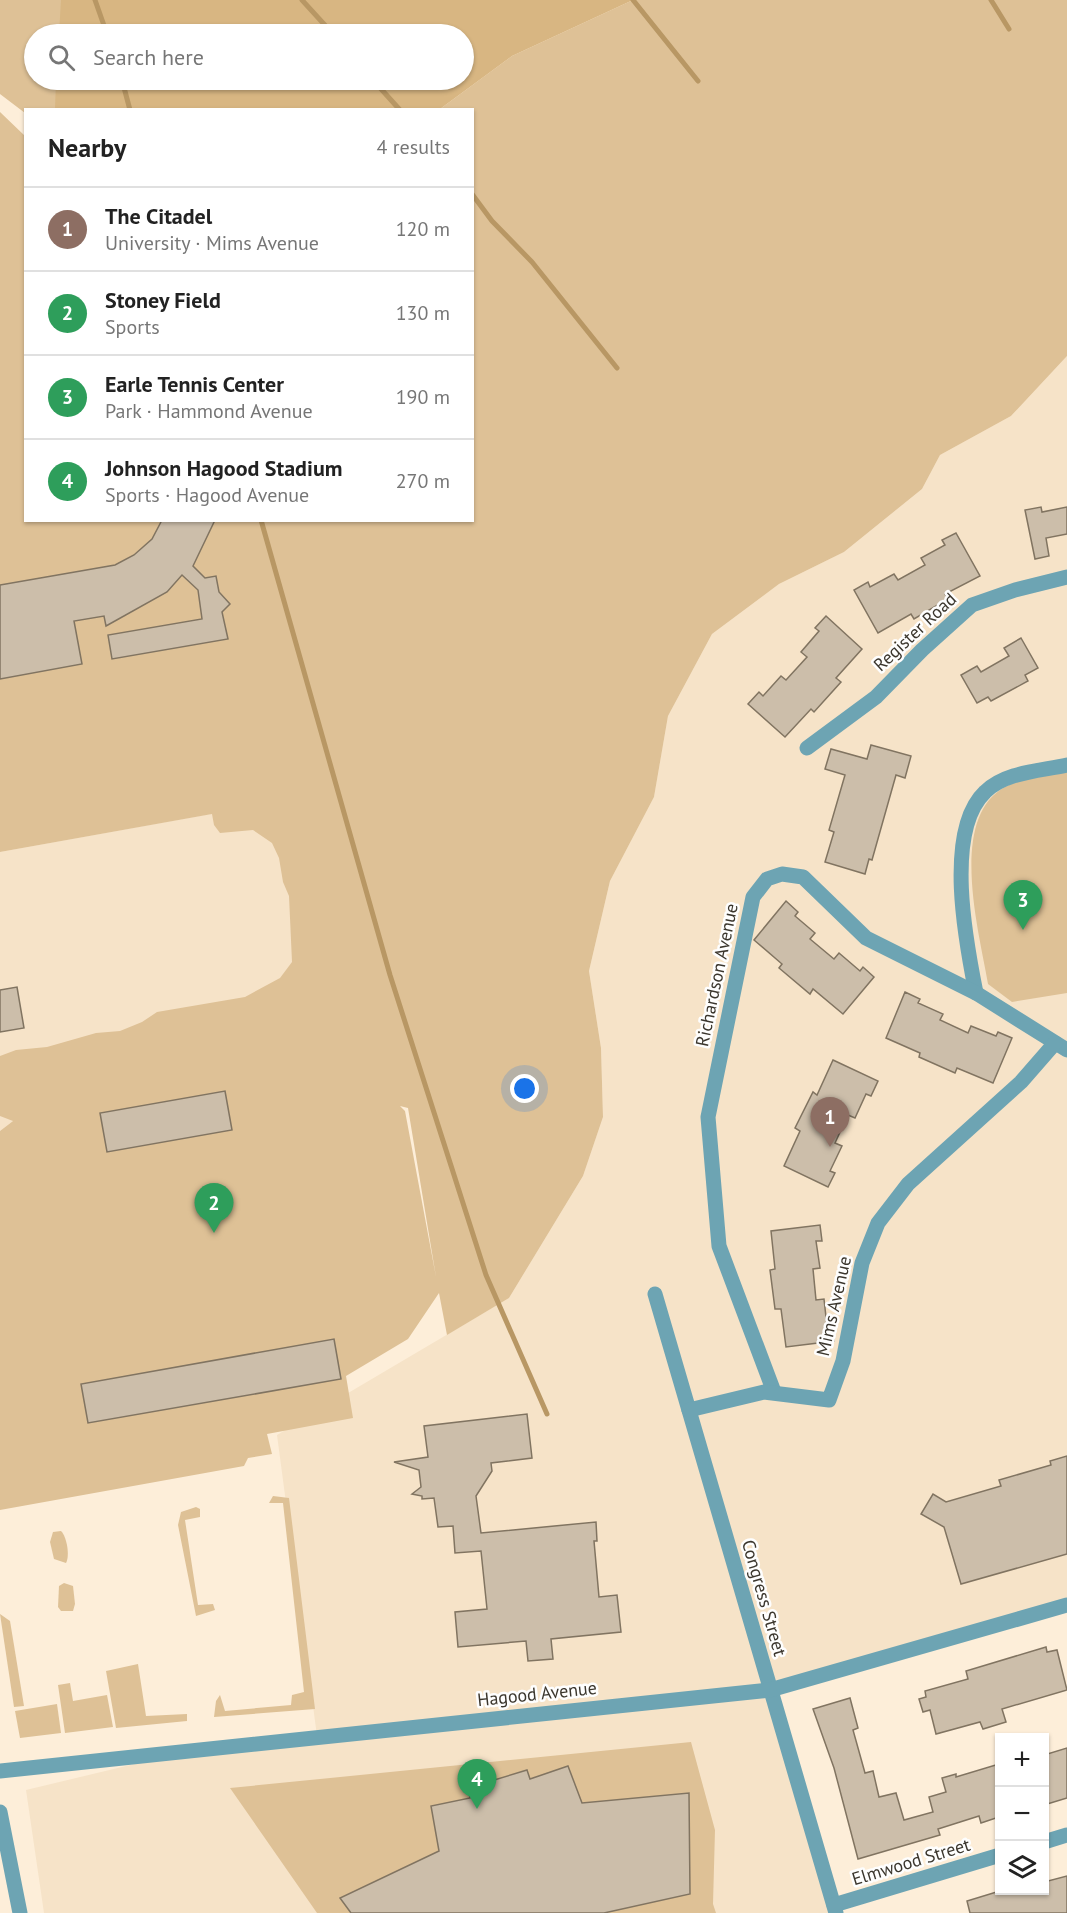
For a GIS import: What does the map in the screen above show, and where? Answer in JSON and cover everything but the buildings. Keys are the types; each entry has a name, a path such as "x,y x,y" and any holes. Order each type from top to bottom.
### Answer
{"street":[{"name":"Register Road","path":"807,748 876,697 972,605 1014,590 1067,577"},
{"path":"976,993 963,927 962,856 969,814 985,792 1011,777 1067,765"},
{"name":"Richardson Avenue","path":"774,1392 719,1246 708,1117 753,897 767,879 782,874 803,877 866,938 976,993 1061,1047"},
{"name":"Mims Avenue","path":"689,1410 747,1394 774,1392 829,1400 843,1361 862,1263 878,1222 908,1184 1030,1072 1061,1047"},
{"name":"Congress Street","path":"655,1294 835,1909"},
{"name":"Hagood Avenue","path":"0,1771 770,1690 1067,1605"},
{"path":"0,1812 20,1913"},
{"path":"1047,1841 1067,1835"},
{"name":"Elmwood Street","path":"835,1909 995,1856"}],"shaded area":[{"path":"0,0 83,0 108,24 24,24 24,90 119,90 122,108 24,108 24,112 0,94"},
{"path":"61,0 633,0 512,56 474,84 474,24 60,24"},
{"path":"633,0 1067,0 1067,356 1011,416 940,455 922,489 844,552 779,584 712,634 668,716 654,797 610,881 589,971 601,1048 603,1117 583,1176 509,1298 447,1335 439,1293 408,1339 346,1376 353,1418 267,1434 272,1454 248,1458 244,1466 0,1510 0,1131 13,1121 0,1116 0,1056 16,1050 47,1047 96,1033 120,1031 142,1022 157,1012 245,997 280,978 292,962 289,896 283,882 279,858 272,843 253,830 220,833 214,825 212,814 0,852 0,112 24,135 24,522 474,522 474,108 441,108 466,90 474,90 474,84 512,56","holes":["400,1106 408,1108 436,1277 405,1111"]},
{"path":"56,90 466,90 441,108 55,108"},
{"path":"1067,356 1067,1605 770,1690 836,1913 44,1913 26,1790 197,1749 317,1736 277,1435 509,1298 583,1176 603,1117 601,1048 589,971 610,881 654,797 668,716 712,634 779,584 844,552 922,489 940,455 1011,416"},
{"path":"1067,769 1067,993 1012,1002 988,984 979,937 972,879 972,850 977,824 987,802 1005,787"},
{"path":"294,799 338,1024 27,1110 0,1131 0,852"},
{"path":"273,1496 289,1498 315,1709 214,1717 216,1701 220,1695 225,1711 291,1705 292,1695 304,1692 283,1503 269,1503"},
{"path":"196,1507 200,1509 200,1517 185,1520 198,1605 213,1604 215,1610 196,1616 178,1525 181,1512"},
{"path":"61,1531 67,1547 66,1563 54,1559 50,1542 53,1532"},
{"path":"64,1583 73,1586 75,1604 73,1611 61,1611 58,1607 59,1586"},
{"path":"0,1614 10,1621 24,1706 14,1707"},
{"path":"138,1664 146,1716 187,1714 187,1721 116,1728 106,1671"},
{"path":"70,1683 73,1701 107,1695 113,1727 65,1733 58,1685"},
{"path":"57,1704 61,1733 20,1738 15,1711"},
{"path":"691,1742 715,1830 713,1904 716,1913 317,1913 230,1788"}],"waterway":[{"path":"95,0 103,24"},
{"path":"302,0 324,24"},
{"path":"633,0 698,81"},
{"path":"991,0 1009,29"},
{"path":"125,90 129,108"},
{"path":"382,90 398,108"},
{"path":"474,197 492,221 532,262 617,368"},
{"path":"262,522 390,975 486,1275 547,1414"}],"place":[{"name":"Earle Tennis Center","path":"1023,930"},
{"name":"The Citadel","path":"830,1147"},
{"name":"Stoney Field","path":"214,1233"},
{"name":"Johnson Hagood Stadium","path":"477,1809"}]}
